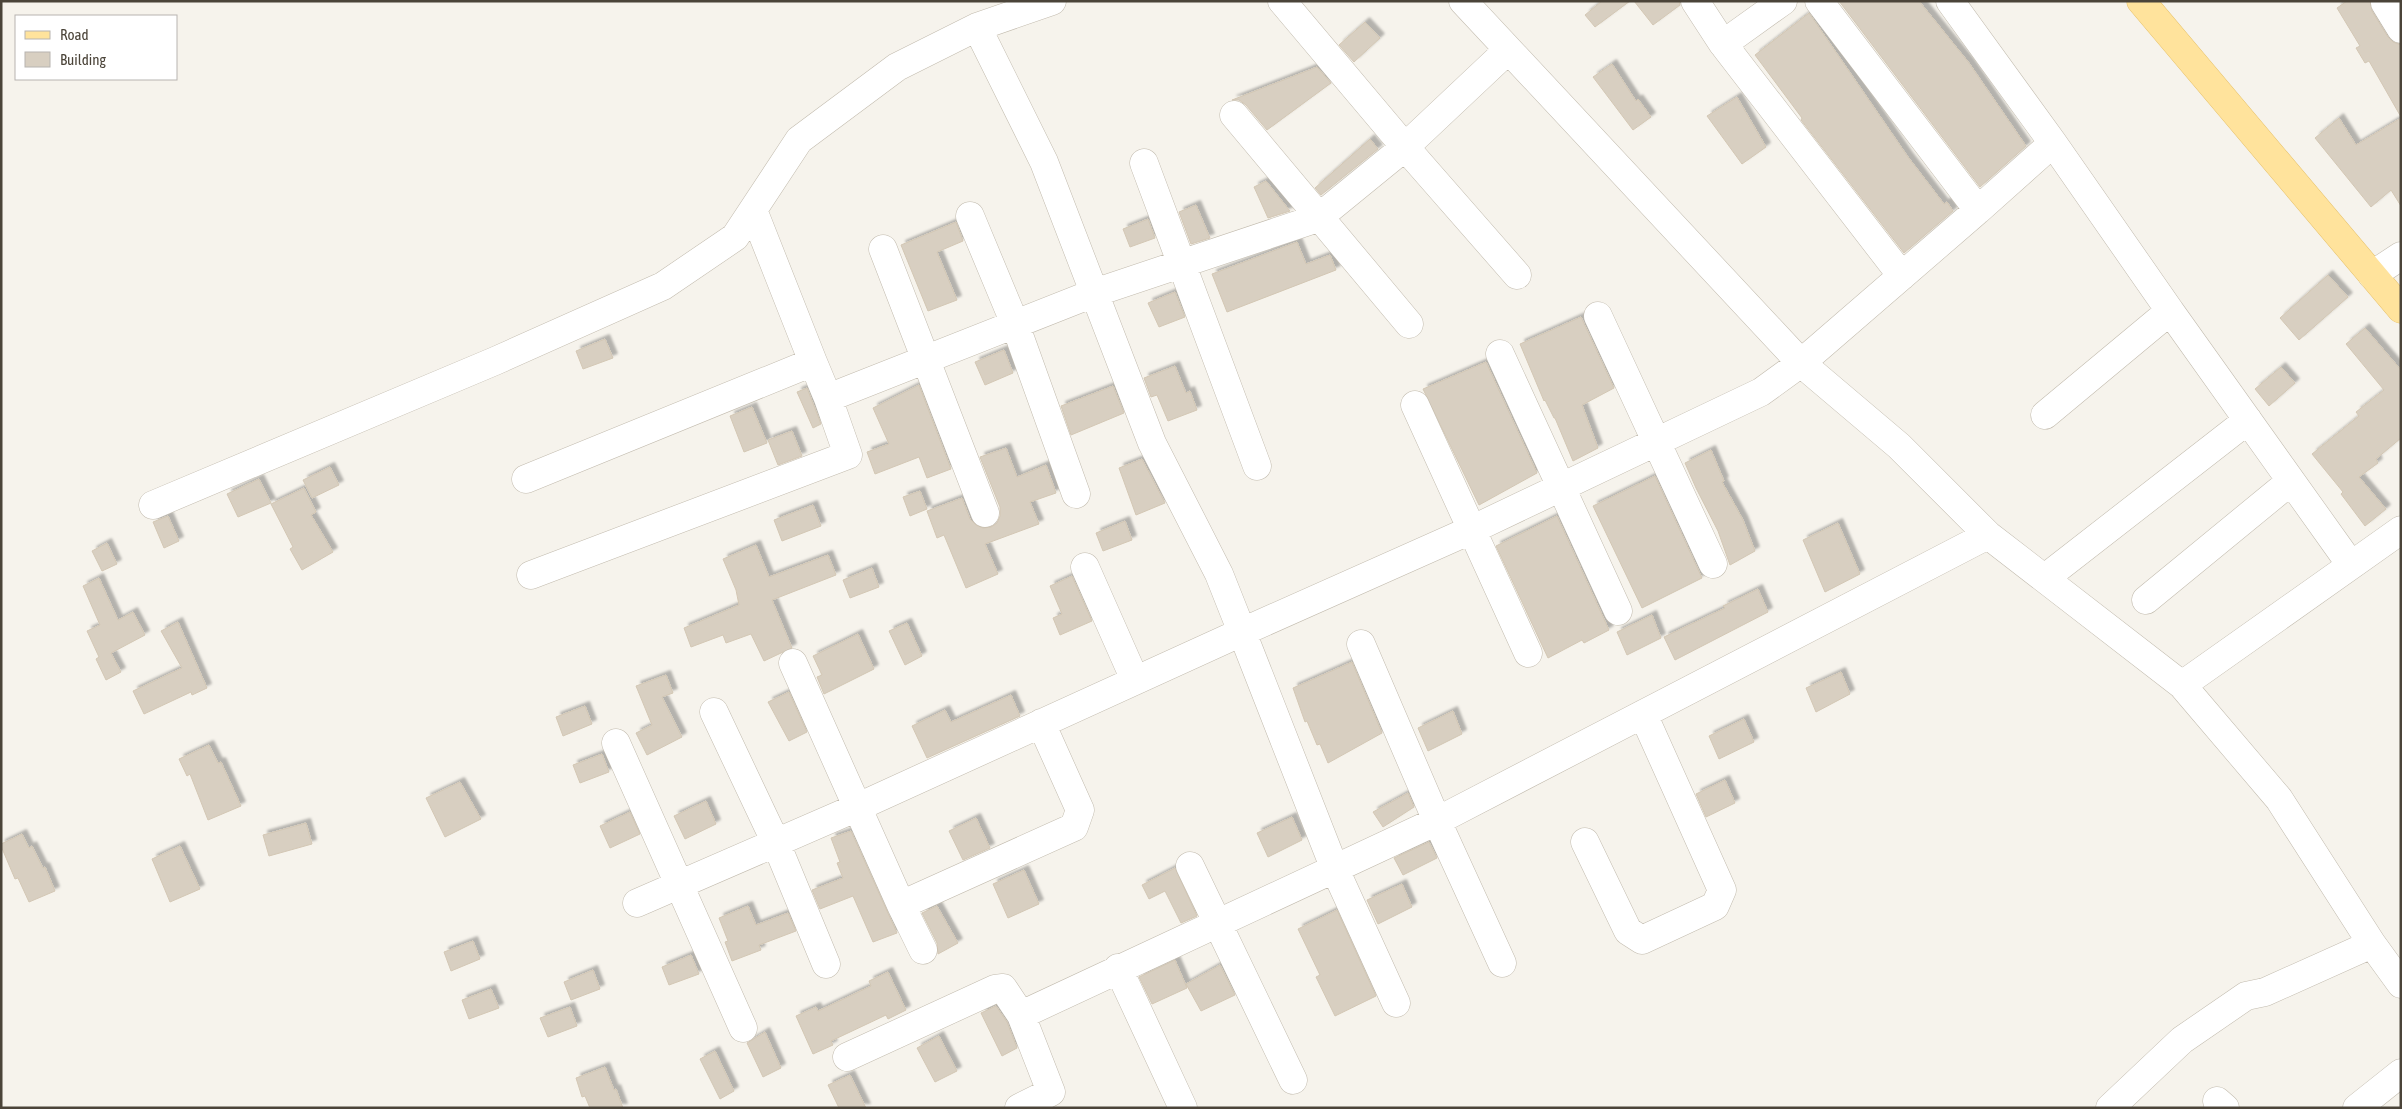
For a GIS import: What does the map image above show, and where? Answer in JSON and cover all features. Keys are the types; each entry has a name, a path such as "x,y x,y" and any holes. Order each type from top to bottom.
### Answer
{"main road":[{"path":"2141,1 2401,309"}],"street":[{"path":"153,505 477,369 663,286 736,237 799,140 897,67 977,27 1052,1"},
{"path":"1282,1 1405,148 1517,275"},
{"path":"1463,1 1801,363 1899,446 1988,535 2182,685 2279,799 2372,944 2401,984"},
{"path":"1695,1 1723,44 1902,276"},
{"path":"1723,44 1783,1"},
{"path":"1820,1 1978,210"},
{"path":"1950,1 2053,143 2351,565"},
{"path":"2385,3 2401,29"},
{"path":"977,27 1044,162 1152,443 1219,574 1334,867 1396,1003"},
{"path":"828,398 1094,294 1318,218 1405,148 1508,50"},
{"path":"1234,115 1318,218 1409,324"},
{"path":"637,903 858,807 1135,680 1471,530 1761,392 1801,363 2053,143"},
{"path":"1144,164 1257,466"},
{"path":"531,576 848,456 828,398 753,210"},
{"path":"970,216 1015,324 1076,494"},
{"path":"883,249 986,513"},
{"path":"2372,275 2401,256"},
{"path":"2045,415 2170,311"},
{"path":"1598,316 1713,564"},
{"path":"1500,354 1618,611"},
{"path":"526,479 813,362"},
{"path":"1415,405 1528,653"},
{"path":"2045,578 2248,420"},
{"path":"2146,600 2291,481"},
{"path":"2182,685 2401,530"},
{"path":"1021,1015 1334,867 1437,821 1988,535"},
{"path":"1085,567 1135,680"},
{"path":"1361,644 1437,821 1502,963"},
{"path":"793,664 923,950"},
{"path":"714,712 776,843 826,964"},
{"path":"1585,842 1628,931 1642,940 1715,906 1722,890 1643,714"},
{"path":"901,905 1074,827 1080,810 1041,724"},
{"path":"616,743 743,1028"},
{"path":"1190,866 1293,1080"},
{"path":"2110,1108 2182,1040 2246,996 2265,992 2282,985 2372,944"},
{"path":"1118,968 1184,1108"},
{"path":"847,1058 994,989 1003,988 1021,1015 1050,1092 1018,1108"},
{"path":"2357,1108 2401,1073"}],"building":[{"path":"1602,1 1630,1 1595,27 1585,15"},
{"path":"1634,1 1679,1 1680,5 1653,25"},
{"path":"1839,1 1919,1 1969,63 2026,146 1980,187"},
{"path":"2347,1 2370,1 2372,11 2388,37 2393,42 2401,45 2401,117 2369,61 2365,63 2356,48 2360,46 2337,8"},
{"path":"1809,13 1908,157 1944,204 1947,202 1953,211 1904,253 1801,120 1802,118 1755,55"},
{"path":"1365,22 1380,38 1354,62 1339,45"},
{"path":"1612,64 1636,101 1638,99 1651,117 1633,130 1593,77"},
{"path":"1317,67 1331,83 1267,130 1246,105 1239,100 1232,100"},
{"path":"1737,97 1766,147 1742,164 1707,116"},
{"path":"2339,118 2356,145 2401,118 2401,206 2391,190 2371,207 2315,138"},
{"path":"1370,139 1378,149 1321,195 1315,188"},
{"path":"1266,181 1290,211 1268,218 1254,187"},
{"path":"1196,205 1210,238 1191,244 1179,212"},
{"path":"1148,219 1155,238 1130,247 1123,229"},
{"path":"956,222 963,241 937,252 957,300 928,311 901,245"},
{"path":"1297,242 1306,264 1330,255 1336,270 1227,312 1212,274"},
{"path":"2328,275 2348,297 2299,340 2280,318"},
{"path":"1175,292 1185,317 1159,327 1148,303"},
{"path":"1581,317 1614,388 1582,405 1598,448 1573,461 1555,418 1544,401 1520,344"},
{"path":"2365,328 2401,370 2401,438 2376,459 2378,463 2359,477 2386,509 2365,526 2341,494 2343,492 2312,454 2359,416 2356,412 2384,390 2346,344"},
{"path":"605,339 613,358 583,369 576,351"},
{"path":"1004,350 1013,373 985,385 975,362"},
{"path":"1486,362 1537,473 1479,505 1423,389"},
{"path":"1175,366 1186,393 1190,391 1197,410 1168,421 1157,395 1151,397 1144,378"},
{"path":"2281,367 2295,383 2269,406 2255,389"},
{"path":"919,385 951,469 927,478 919,457 875,474 867,452 889,444 873,408"},
{"path":"1113,386 1124,413 1071,435 1061,406"},
{"path":"807,388 821,424 813,428 797,392"},
{"path":"752,407 767,443 744,452 730,416"},
{"path":"792,431 802,456 778,465 768,440"},
{"path":"1006,448 1017,477 1046,465 1056,493 1030,502 1039,524 985,544 998,574 966,588 944,535 937,538 927,511 962,498 970,519 976,525 983,528 991,527 997,523 1000,516 1000,507 980,457"},
{"path":"1711,450 1724,481 1722,482 1743,520 1755,551 1730,565 1718,531 1685,463"},
{"path":"1142,459 1165,503 1136,515 1119,468"},
{"path":"330,467 339,485 312,498 303,480"},
{"path":"1655,476 1702,578 1642,608 1593,506"},
{"path":"259,479 271,503 238,517 227,494"},
{"path":"304,488 316,512 311,515 333,552 302,570 290,549 293,547 271,504"},
{"path":"920,491 927,509 910,516 903,497"},
{"path":"813,505 821,526 782,541 774,520"},
{"path":"168,516 179,541 164,548 153,522"},
{"path":"1557,516 1609,630 1584,643 1582,640 1548,658 1496,546"},
{"path":"1125,521 1132,540 1103,551 1096,533"},
{"path":"1838,523 1860,574 1825,592 1803,540"},
{"path":"107,543 117,564 102,571 92,551"},
{"path":"756,545 769,577 828,555 836,575 772,600 792,648 764,661 751,634 726,643 723,635 691,647 684,628 739,605 736,590 723,559"},
{"path":"872,568 879,587 850,598 843,580"},
{"path":"1072,576 1092,621 1060,635 1053,618 1062,614 1050,586"},
{"path":"99,578 118,620 133,612 145,635 111,653 121,672 106,680 96,659 99,657 87,631 100,625 83,586"},
{"path":"1758,589 1768,612 1675,660 1664,637 1725,608 1723,606"},
{"path":"1652,615 1661,638 1627,655 1617,632"},
{"path":"178,622 207,688 192,695 191,692 144,714 133,691 182,668 161,631"},
{"path":"907,623 922,656 905,665 889,631"},
{"path":"858,634 874,669 824,694 817,677 822,675 813,656"},
{"path":"1352,662 1382,733 1328,763 1320,744 1317,745 1307,721 1305,722 1293,688"},
{"path":"1841,672 1850,694 1816,712 1806,688"},
{"path":"666,675 673,693 662,697 682,737 647,755 636,733 652,725 636,686"},
{"path":"789,692 807,732 789,741 768,702"},
{"path":"1011,695 1020,716 927,758 912,726 945,710 951,722"},
{"path":"585,706 592,724 563,736 556,717"},
{"path":"1453,711 1462,734 1428,751 1418,728"},
{"path":"1744,719 1754,742 1719,759 1709,736"},
{"path":"209,745 218,763 221,762 241,806 208,820 190,774 187,776 179,759"},
{"path":"602,754 609,772 580,783 573,765"},
{"path":"1725,780 1735,803 1706,817 1696,794"},
{"path":"460,782 481,819 445,837 426,798"},
{"path":"1408,793 1414,807 1383,827 1373,812"},
{"path":"706,801 716,824 685,839 674,816"},
{"path":"630,812 640,834 610,848 600,826"},
{"path":"1292,817 1302,840 1268,857 1257,833"},
{"path":"976,818 990,848 963,860 949,831"},
{"path":"306,823 312,844 269,856 263,835"},
{"path":"851,831 897,933 873,942 853,896 820,909 812,890 843,878 837,863 840,862 831,838"},
{"path":"22,834 29,848 32,846 43,868 45,867 55,891 29,902 18,878 15,879 1,846 1,844"},
{"path":"1429,842 1437,858 1403,875 1394,858"},
{"path":"180,846 200,889 170,902 152,859"},
{"path":"1175,868 1197,916 1181,923 1165,891 1149,899 1142,885"},
{"path":"1024,870 1039,904 1008,918 993,884"},
{"path":"1402,884 1412,907 1378,924 1367,900"},
{"path":"748,906 756,925 788,913 796,931 759,945 761,950 732,961 725,942 728,941 719,918"},
{"path":"937,906 958,943 938,954 937,943 922,913"},
{"path":"1337,910 1376,996 1335,1016 1316,977 1320,975 1298,929"},
{"path":"473,941 480,959 451,971 444,952"},
{"path":"691,955 699,974 669,985 662,967"},
{"path":"1175,960 1187,988 1152,1004 1139,977"},
{"path":"1220,965 1235,995 1201,1011 1186,984"},
{"path":"593,970 600,989 571,1000 564,982"},
{"path":"888,972 906,1010 888,1019 886,1015 831,1041 833,1045 813,1054 796,1016 816,1007 818,1011 871,986 869,981"},
{"path":"491,989 499,1008 469,1019 462,1000"},
{"path":"996,1006 1007,1022 1017,1048 1002,1056 981,1013"},
{"path":"570,1007 577,1026 548,1037 540,1018"},
{"path":"765,1032 781,1068 763,1077 747,1043"},
{"path":"939,1036 957,1071 935,1082 917,1048"},
{"path":"715,1051 734,1091 720,1099 700,1059"},
{"path":"605,1067 623,1108 590,1108 585,1096 582,1097 576,1078"},
{"path":"850,1075 866,1108 839,1108 828,1085"}]}
